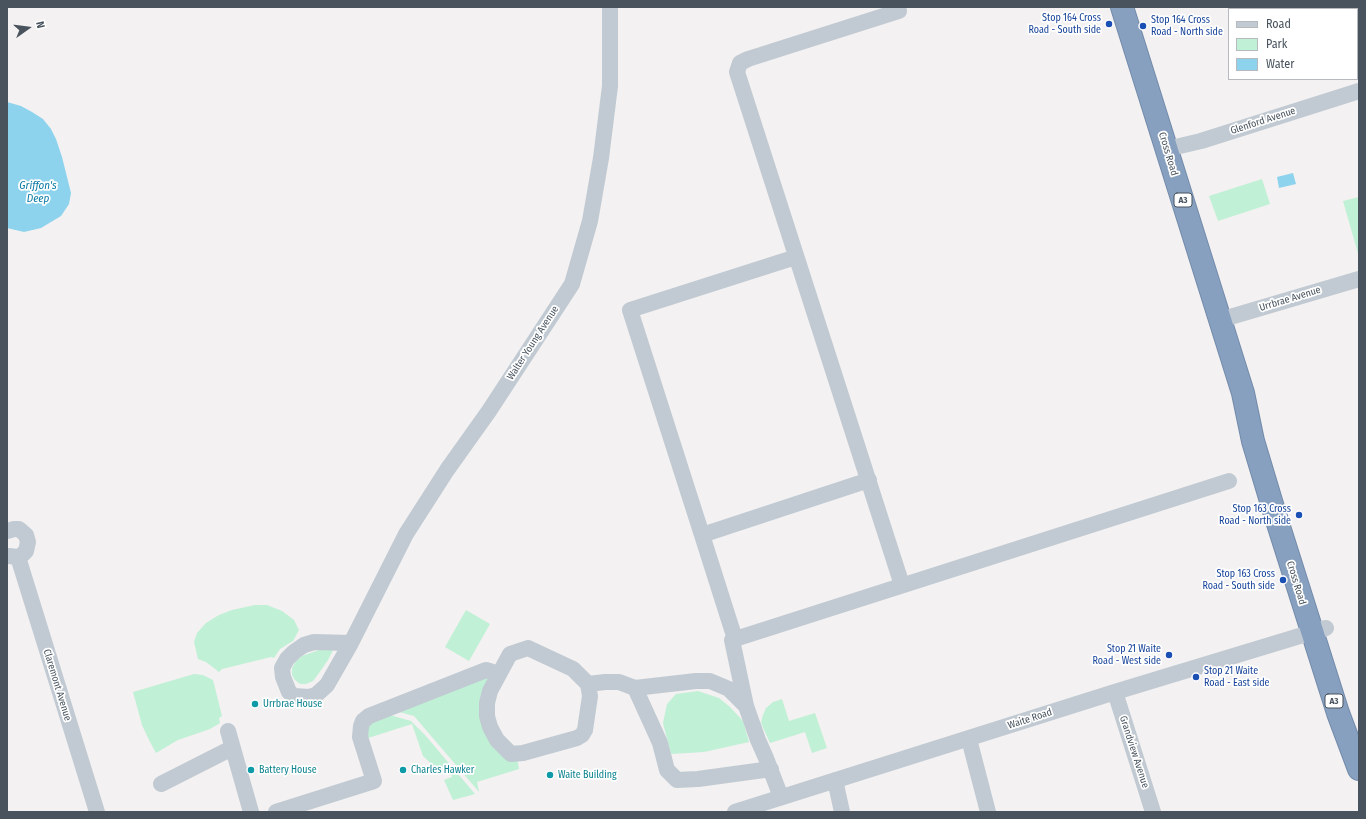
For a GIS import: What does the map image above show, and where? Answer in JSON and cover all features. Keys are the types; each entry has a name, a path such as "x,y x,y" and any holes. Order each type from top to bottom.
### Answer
{"highway":[{"name":"Cross Road","path":"1122,7 1243,393 1257,420 1278,477 1319,630 1338,713 1359,769"},
{"name":"Cross Road","path":"1319,630 1359,734"}],"street":[{"name":"Walter Young Avenue","path":"351,643 406,534 447,470 489,411 572,284 590,221 601,158 610,86 610,7"},
{"path":"899,11 748,59 740,63 737,72 902,585"},
{"name":"Glenford Avenue","path":"1167,149 1201,141 1359,91"},
{"path":"735,639 630,310 796,256"},
{"name":"Urrbrae Avenue","path":"1220,320 1359,279"},
{"path":"702,535 868,480"},
{"path":"781,797 746,706 732,640 1228,481"},
{"path":"8,528 19,529 26,535 28,542 28,547 24,553 12,556"},
{"name":"Claremont Avenue","path":"12,556 97,812"},
{"name":"Waite Road","path":"735,812 1115,692 1319,630"},
{"path":"528,648 573,669 588,684 590,696 585,730 582,735 523,753 511,754 497,740 490,727 487,716 487,703 490,691 499,674 510,654 528,648"},
{"path":"276,812 374,781 360,737 363,721 369,716 486,670 499,674"},
{"path":"588,684 619,682 635,688 710,681 729,689 746,706"},
{"path":"635,688 660,743 667,770 677,780 698,779 771,769"},
{"name":"Grandview Avenue","path":"1115,692 1153,812"},
{"path":"228,731 251,812"},
{"path":"968,739 988,812"},
{"path":"162,784 232,748"},
{"path":"835,780 842,812"}],"green space":[{"path":"1262,179 1270,204 1218,221 1209,196"},
{"path":"1359,197 1359,257 1343,201"},
{"path":"255,605 267,605 282,611 294,620 299,630 293,641 280,649 274,658 271,657 222,669 219,672 206,662 198,659 194,642 197,633 206,623 219,615 232,610"},
{"path":"466,610 490,624 469,661 445,647"},
{"path":"322,649 333,650 328,660 313,681 306,684 300,684 292,675 292,668 296,661 302,656"},
{"path":"194,674 203,675 213,680 222,716 219,718 220,723 210,729 178,740 156,753 142,725 133,692"},
{"path":"487,676 488,681 481,704 517,758 519,769 477,782 479,792 414,716 388,709"},
{"path":"698,691 719,698 730,707 743,721 749,742 704,752 671,754 663,723 667,704 676,694"},
{"path":"782,699 789,721 815,713 827,748 812,753 805,732 770,743 761,723 763,715 766,708 773,702"},
{"path":"379,712 411,721 425,735 475,794 453,800 444,780 452,777 449,768 439,771 423,756 412,724 365,739 364,726"}],"water":[{"name":"Griffon's Deep","path":"7,102 21,106 32,112 43,119 51,129 62,157 71,193 69,204 61,216 41,228 24,232 7,228"},
{"path":"1293,173 1296,184 1279,188 1277,177"}],"place":[{"name":"Stop 164 Cross Road - South side","path":"1109,24"},
{"name":"Stop 164 Cross Road - North side","path":"1143,26"},
{"name":"Stop 163 Cross Road - North side","path":"1299,515"},
{"name":"Stop 163 Cross Road - South side","path":"1283,580"},
{"name":"Stop 21 Waite Road - West side","path":"1169,655"},
{"name":"Stop 21 Waite Road - East side","path":"1196,677"},
{"name":"Urrbrae House","path":"255,704"},
{"name":"Battery House","path":"251,770"},
{"name":"Charles Hawker","path":"403,770"},
{"name":"Waite Building","path":"550,775"}]}
